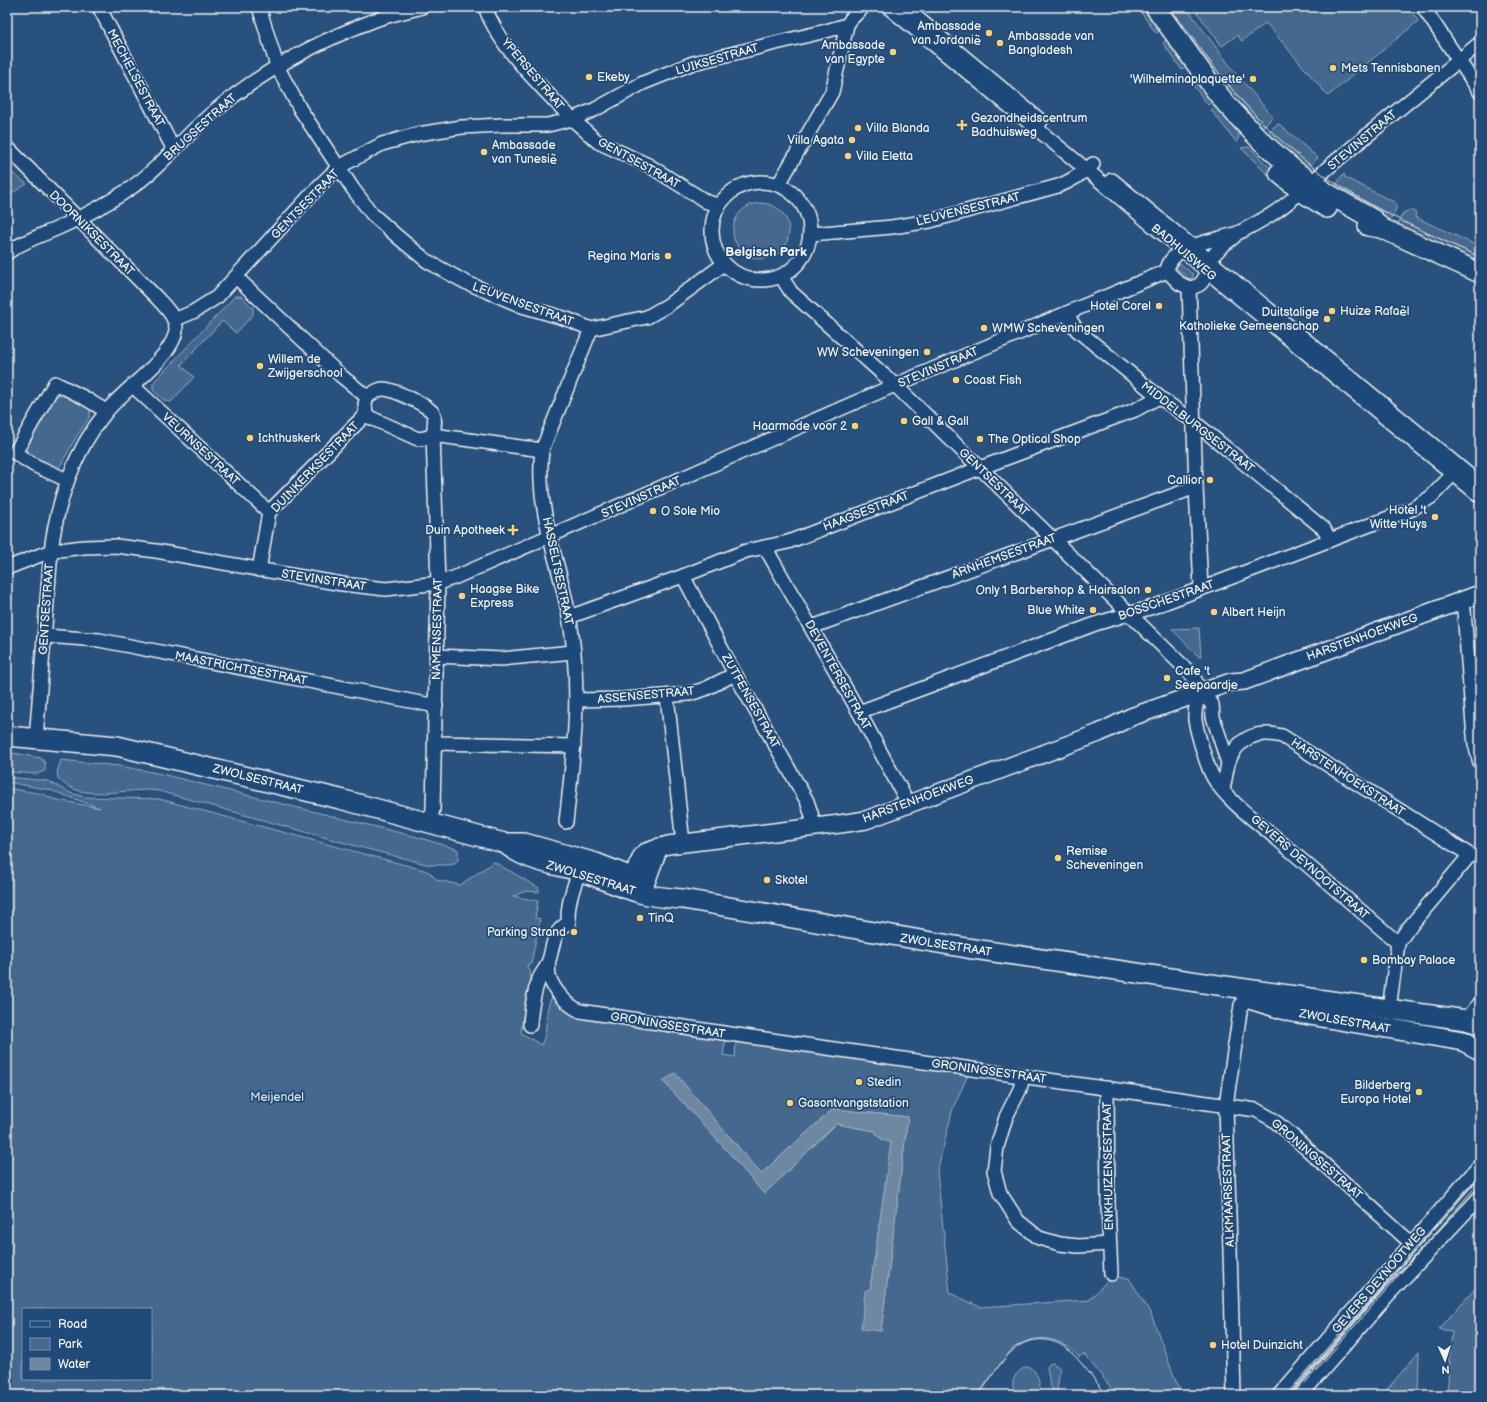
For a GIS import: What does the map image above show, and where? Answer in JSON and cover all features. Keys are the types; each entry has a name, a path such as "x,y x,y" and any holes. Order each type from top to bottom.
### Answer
{"main road":[{"path":"1155,7 1227,105 1260,141 1294,170 1307,187 1374,220 1381,228 1480,273"},
{"name":"ZWOLSESTRAAT","path":"7,736 117,746 252,777 430,822 504,844 515,852 540,862 581,866 596,863 637,886 683,899 921,941 1211,984 1248,994 1292,1012 1463,1041 1480,1050"},
{"name":"ZWOLSESTRAAT","path":"1248,994 1389,1009 1473,1022"}],"street":[{"name":"MECHELSESTRAAT","path":"99,7 174,150"},
{"name":"LEUVENSESTRAAT","path":"259,7 277,66 300,109 372,214 427,261 472,285 522,306 567,319 591,329"},
{"name":"BRUGSESTRAAT","path":"7,253 25,242 78,219 108,203 141,181 193,130 230,99 277,66 323,42 371,21 422,7"},
{"name":"YPERSESTRAAT","path":"485,7 503,42 572,119"},
{"path":"779,184 832,92 847,25 863,7"},
{"name":"BADHUISWEG","path":"888,7 1090,167"},
{"name":"BADHUISWEG","path":"904,7 1090,167 1457,471 1480,496"},
{"path":"1423,7 1480,92"},
{"name":"LUIKSESTRAAT","path":"572,119 594,110 644,83 693,63 847,25"},
{"name":"STEVINSTRAAT","path":"7,568 51,551 84,547 116,546 156,551 342,584 386,589 438,583 456,577 895,385 1167,271 1168,264 1172,258 1188,248 1240,232 1292,201 1480,43"},
{"name":"GENTSESTRAAT","path":"36,739 53,532 67,480 84,445 106,411 165,353 176,335 174,320 193,312 217,296 321,184 339,167 382,144 418,134 462,127 502,124 548,125 572,119 598,142 648,165 707,202 719,205"},
{"name":"DOORNIKSESTRAAT","path":"7,147 158,299 171,314 174,320"},
{"name":"LEUVENSESTRAAT","path":"811,234 892,227 930,221 1058,186 1071,181 1090,167"},
{"path":"762,181 779,184 792,192 803,203 809,217 811,234 808,249 796,267 781,276 763,280 750,279 736,273 724,264 715,249 712,236 713,218 719,205 729,194 741,186 762,181"},
{"name":"STEVINSTRAAT","path":"1208,265 1220,248 1240,232"},
{"path":"591,329 647,317 668,305 724,264"},
{"path":"1201,588 1189,288 1198,287 1204,281 1208,265"},
{"name":"BADHUISWEG","path":"1167,271 1180,283 1189,288"},
{"name":"GENTSESTRAAT","path":"781,276 791,292 895,385 1195,678 1201,699 1212,704 1213,717 1228,763"},
{"path":"236,277 340,375 367,397 365,404 366,414 371,418 418,439 433,435 542,450"},
{"name":"MIDDELBURGSESTRAAT","path":"1067,313 1077,330 1159,397 1194,421 1324,529 1330,540"},
{"name":"HASSELTSESTRAAT","path":"566,822 577,700 569,617 541,494 540,465 542,450 591,329"},
{"path":"67,480 34,465 15,453 55,383 83,397 106,411"},
{"name":"VEURNSESTRAAT","path":"133,386 270,512"},
{"name":"NAMENSESTRAAT","path":"367,397 381,389 390,389 424,406 433,413 438,583 433,809 430,822"},
{"name":"HAAGSESTRAAT","path":"569,617 746,551 788,542 1135,410 1159,397"},
{"name":"DUINKERKSESTRAAT","path":"258,570 270,512 366,414"},
{"name":"BADHUISWEG","path":"1457,471 1480,484"},
{"name":"BOSSCHESTRAAT","path":"859,712 1098,622 1153,607 1412,509 1431,497 1457,471"},
{"name":"ARNHEMSESTRAAT","path":"812,627 1196,487"},
{"name":"DEVENTERSESTRAAT","path":"765,547 812,627 908,803"},
{"name":"ZUTFENSESTRAAT","path":"682,576 806,801 812,816 813,828"},
{"name":"HARSTENHOEKWEG","path":"637,886 659,847 866,820 908,803 1099,733 1135,728 1201,699 1230,682 1244,681 1480,594"},
{"path":"1462,600 1465,619 1472,725 1480,763"},
{"name":"MAASTRICHTSESTRAAT","path":"45,636 99,640 436,706"},
{"path":"436,656 501,659 573,652"},
{"name":"ASSENSESTRAAT","path":"577,700 623,699 689,694 706,690 735,674"},
{"path":"667,696 683,843"},
{"name":"GEVERS DEYNOOTSTRAAT","path":"1201,699 1195,710 1195,721 1214,779 1241,808 1398,943"},
{"name":"HARSTENHOEKSTRAAT","path":"1228,763 1232,754 1240,744 1252,736 1264,733 1282,736 1470,855 1406,930 1398,943"},
{"path":"435,743 574,746"},
{"path":"1223,790 1228,763"},
{"path":"530,1025 532,999 539,978 548,963 551,948 556,936 562,926 569,924 567,916 581,866"},
{"path":"1389,1009 1398,943"},
{"name":"GRONINGSESTRAAT","path":"548,963 549,976 560,995 574,1008 580,1011 667,1025 1256,1110 1272,1119 1287,1131 1411,1243"},
{"name":"ALKMAARSESTRAAT","path":"1234,1395 1226,1105 1241,1005 1248,994"},
{"path":"1473,1022 1480,1003"},
{"path":"1023,1076 1020,1089 1006,1118 997,1147 994,1171 1000,1193 1018,1220 1039,1238 1060,1244 1078,1246 1109,1244"},
{"name":"ENKHUIZENSESTRAAT","path":"1107,1088 1109,1244 1111,1274"},
{"name":"GEVERS DEYNOOTWEG","path":"1279,1395 1480,1165"},
{"name":"GEVERS DEYNOOTWEG","path":"1301,1395 1388,1295 1480,1197"}],"green space":[{"path":"1137,7 1144,7 1161,30 1156,33"},
{"path":"1161,7 1186,7 1236,74 1224,83 1217,85"},
{"name":"Mets Tennisbanen","path":"1193,7 1409,7 1418,21 1328,96 1266,23 1242,41 1237,35 1222,46"},
{"path":"1167,39 1187,66 1182,70 1163,43"},
{"path":"1194,76 1213,101 1208,105 1189,80"},
{"path":"1240,78 1272,116 1263,127 1255,131 1224,94 1227,87"},
{"path":"1215,107 1220,108 1239,135 1237,143 1211,110"},
{"path":"1279,124 1318,158 1308,167 1295,167 1264,140 1268,133"},
{"path":"1249,147 1284,182 1279,186 1241,148"},
{"path":"7,169 27,184 7,196"},
{"path":"1343,174 1345,175 1344,177 1396,203 1396,209 1393,216 1386,222 1331,193"},
{"path":"755,203 767,203 777,207 785,215 789,225 789,237 785,247 777,255 767,259 755,259 745,255 737,247 733,237 733,225 737,215 745,207"},
{"path":"1410,210 1416,213 1415,217 1480,247 1480,266 1398,228 1403,213"},
{"path":"1178,264 1181,264 1193,274 1193,278 1189,279 1177,268"},
{"path":"235,296 241,296 253,308 253,315 236,333 222,321 181,365 194,377 171,402 165,401 153,390 153,383"},
{"path":"64,394 90,409 90,416 60,466 55,469 29,454 26,446 56,396"},
{"path":"1199,628 1201,656 1199,657 1172,629"},
{"path":"7,752 41,758 45,763 45,771 37,774 7,772"},
{"path":"61,760 119,766 157,773 417,837 458,850 458,860 455,864 430,865 359,847 159,791 147,790 92,793 79,791 68,786 58,778 57,772"},
{"name":"Meijendel","path":"7,777 48,781 70,793 85,797 159,799 424,870 429,872 437,880 460,885 494,862 539,888 539,892 526,891 513,896 538,901 535,918 540,919 531,964 528,964 527,968 530,970 532,985 524,1010 521,1033 541,1045 544,1039 548,1006 554,994 572,1011 726,1039 723,1055 735,1057 736,1040 968,1075 953,1108 937,1172 950,1293 980,1307 1089,1300 1111,1277 1129,1278 1151,1314 1181,1395 1117,1395 1084,1354 1079,1357 1064,1344 1047,1339 1039,1339 1030,1340 1012,1349 977,1395 7,1395 7,788 43,794 53,799 100,808 50,790 7,782","holes":["663,1081 729,1136 761,1174 833,1109 908,1117 881,1331 865,1292 870,1289 892,1142 882,1139 875,1131 836,1124 764,1194 730,1154"]},
{"path":"1480,1283 1480,1395 1447,1395 1452,1331 1439,1329"},
{"path":"1419,1352 1418,1395 1383,1394"},
{"path":"1053,1363 1060,1368 1057,1392 1055,1393 1050,1385 1047,1367 1049,1364"},
{"path":"1024,1368 1032,1368 1038,1378 1042,1395 1027,1395 1019,1393 1013,1387 1014,1378 1017,1374"}],"water":[{"path":"675,1073 761,1174 833,1109 908,1117 881,1331 861,1329 865,1291 870,1289 891,1142 882,1139 875,1131 836,1124 764,1194 730,1154 663,1081"}],"tram line":[{"path":"1170,7 1234,92 1271,131 1299,156 1330,180 1391,216 1480,257"},
{"path":"1286,1395 1480,1174"},
{"path":"1305,1383 1473,1190"},
{"path":"979,1395 998,1367 1012,1351 1025,1343 1039,1340 1053,1341 1066,1348 1082,1364 1107,1395"}],"place":[{"name":"Ambassade van Jordanië","path":"989,33"},
{"name":"Ambassade van Bangladesh","path":"1000,43"},
{"name":"Ambassade van Egypte","path":"893,52"},
{"name":"Mets Tennisbanen","path":"1333,68"},
{"name":"Ekeby","path":"589,77"},
{"name":"'Wilhelminaplaquette'","path":"1253,79"},
{"name":"Gezondheidscentrum Badhuisweg","path":"962,125"},
{"name":"Villa Blanda","path":"858,128"},
{"name":"Villa Agata","path":"852,140"},
{"name":"Ambassade van Tunesië","path":"484,152"},
{"name":"Villa Eletta","path":"848,156"},
{"name":"Regina Maris","path":"668,256"},
{"name":"Hotel Corel","path":"1159,306"},
{"name":"Huize Rafaël","path":"1332,311"},
{"name":"Duitstalige Katholieke Gemeenschap","path":"1327,319"},
{"name":"WMW Scheveningen","path":"984,328"},
{"name":"WW Scheveningen","path":"927,352"},
{"name":"Willem de Zwijgerschool","path":"260,366"},
{"name":"Coast Fish","path":"956,380"},
{"name":"Gall & Gall","path":"904,421"},
{"name":"Haarmode voor 2","path":"855,426"},
{"name":"Ichthuskerk","path":"250,438"},
{"name":"The Optical Shop","path":"980,439"},
{"name":"Callior","path":"1210,480"},
{"name":"O Sole Mio","path":"653,511"},
{"name":"Hotel 't Witte Huys","path":"1435,517"},
{"name":"Duin Apotheek","path":"513,530"},
{"name":"Only 1 Barbershop & Hairsalon","path":"1148,590"},
{"name":"Haagse Bike Express","path":"462,596"},
{"name":"Blue White","path":"1093,610"},
{"name":"Albert Heijn","path":"1214,612"},
{"name":"Cafe 't Seepaardje","path":"1167,678"},
{"name":"Remise Scheveningen","path":"1058,858"},
{"name":"Skotel","path":"767,880"},
{"name":"TinQ","path":"640,918"},
{"name":"Parking Strand","path":"574,932"},
{"name":"Bombay Palace","path":"1364,960"},
{"name":"Stedin","path":"859,1082"},
{"name":"Bilderberg Europa Hotel","path":"1419,1092"},
{"name":"Gasontvangststation","path":"790,1103"},
{"name":"Hotel Duinzicht","path":"1213,1345"}],"district":[{"name":"Belgisch Park","path":"766,251"}]}
